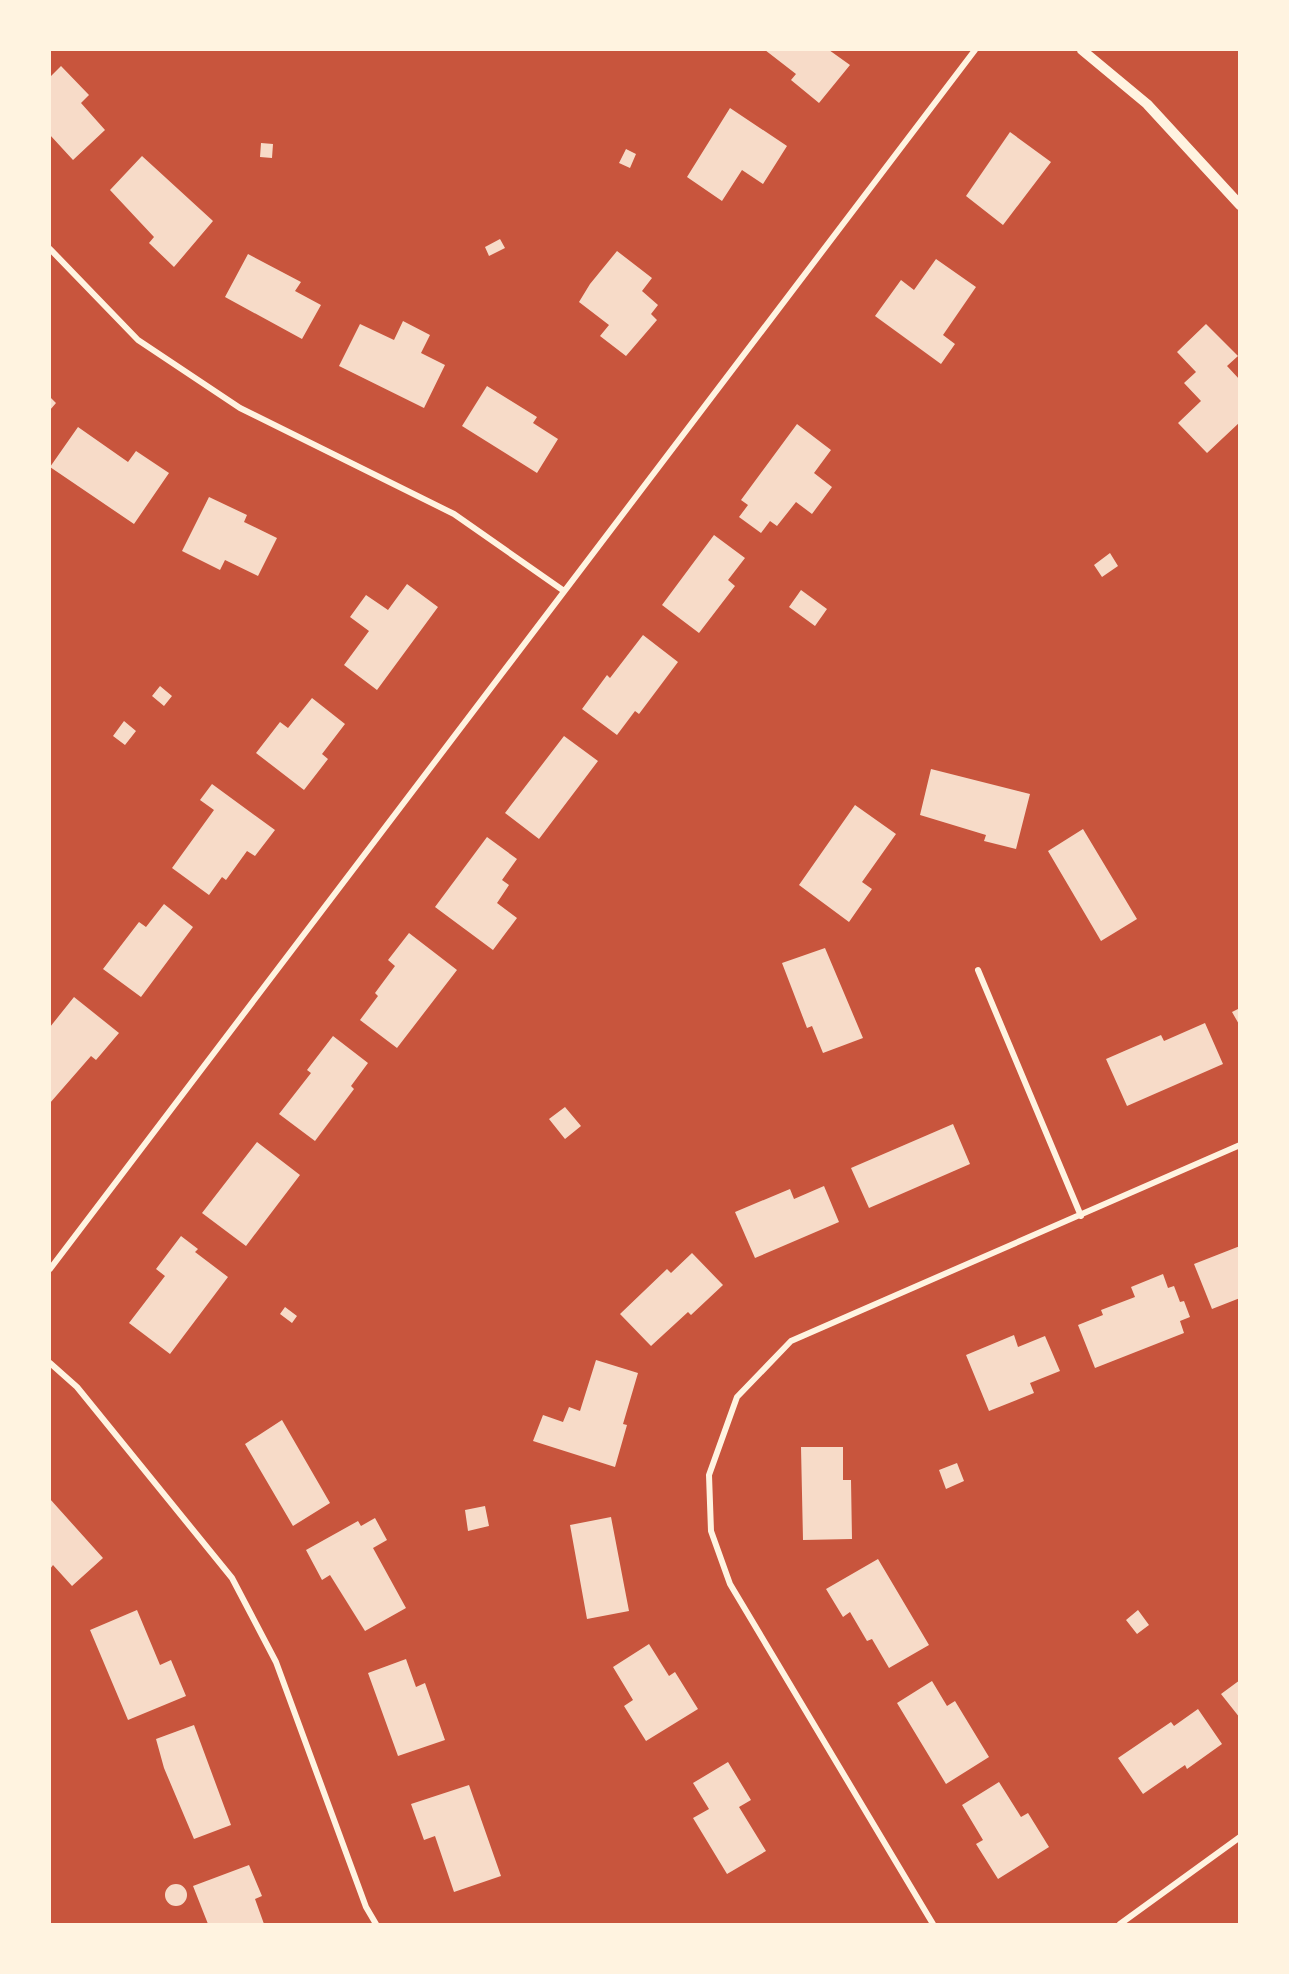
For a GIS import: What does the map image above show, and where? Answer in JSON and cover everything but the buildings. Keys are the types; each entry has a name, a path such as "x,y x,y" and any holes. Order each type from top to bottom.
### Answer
{"street":[{"path":"50,1269 975,50"},
{"path":"1082,50 1147,104 1239,205"},
{"path":"50,249 138,340 240,408 454,514 564,591"},
{"path":"978,970 1081,1216"},
{"path":"933,1924 730,1584 711,1531 710,1476 737,1397 791,1341 1239,1145"},
{"path":"50,1364 77,1387 232,1578 276,1662 366,1907 376,1924"},
{"path":"1120,1924 1239,1837"}]}
